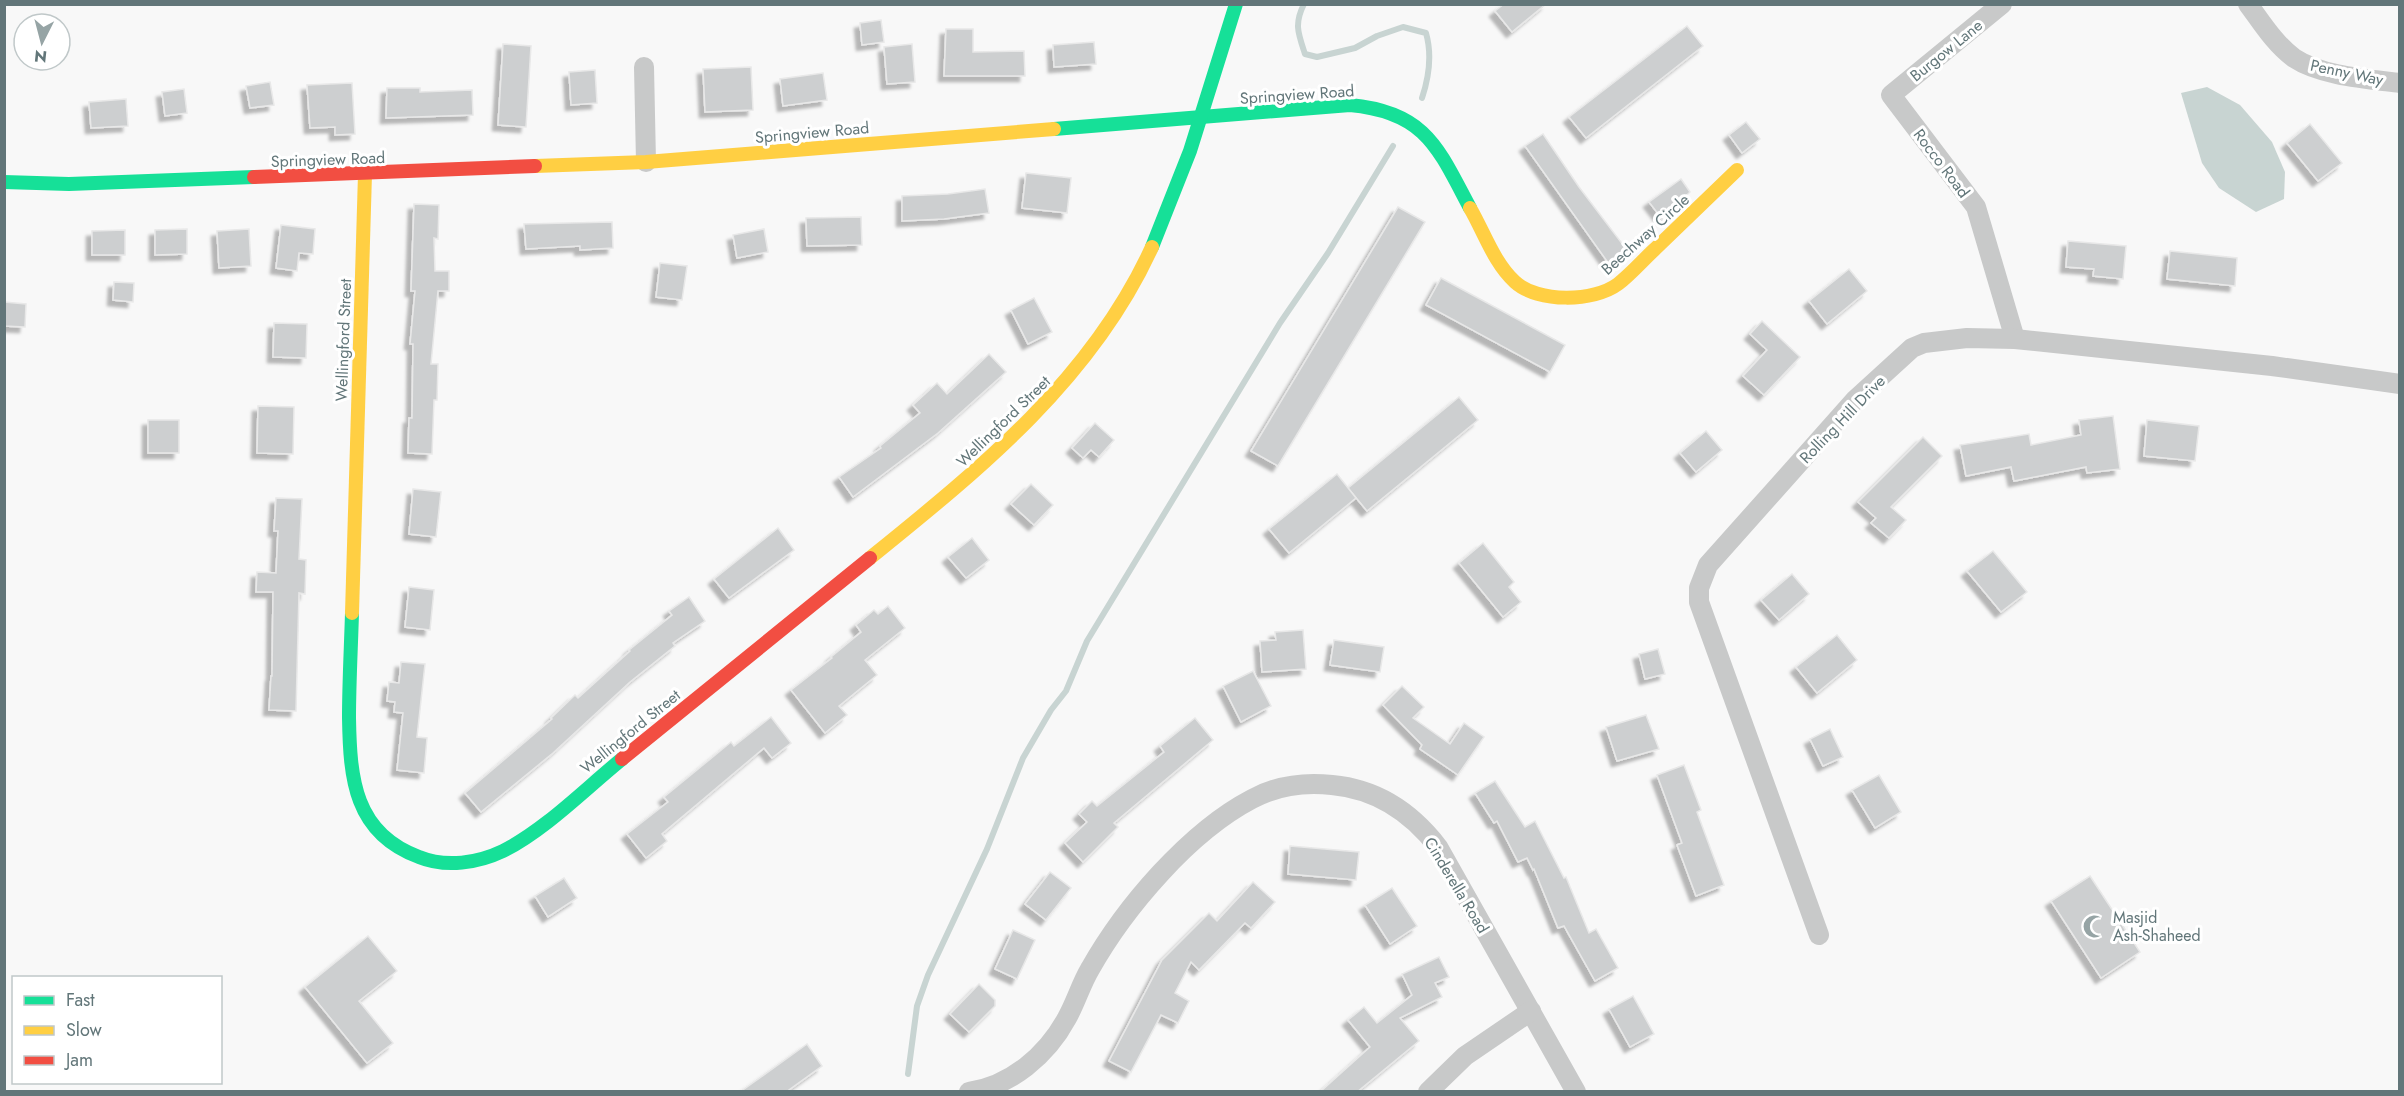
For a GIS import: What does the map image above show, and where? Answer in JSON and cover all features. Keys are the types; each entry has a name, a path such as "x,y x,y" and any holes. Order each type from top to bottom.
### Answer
{"street":[{"name":"Wellingford Street","path":"365,174 349,706 351,772 359,802 372,826 390,844 411,856 435,863 460,863 488,858 513,847 550,818 961,484 1035,417 1074,375 1097,344 1129,293 1162,229 1184,174 1236,4"},
{"name":"Burgow Lane","path":"1891,95 2002,4"},
{"name":"Penny Way","path":"2248,4 2276,41 2302,63 2362,78 2400,83"},
{"path":"644,67 646,162"},
{"name":"Rocco Road","path":"1891,95 1976,207 2015,339"},
{"name":"Springview Road","path":"4,182 69,184 646,162 1350,105 1373,107 1402,117 1426,134 1442,157 1507,274 1527,291"},
{"name":"Beechway Circle","path":"1527,291 1563,298 1594,294 1617,285 1737,170"},
{"name":"Rolling Hill Drive","path":"1819,935 1699,602 1701,581 1708,565 1855,400 1912,348 1934,340 2015,339 2272,366 2400,384"},
{"name":"Cinderella Road","path":"969,1092 1009,1086 1051,1042 1066,1019 1090,969 1114,931 1138,898 1172,861 1233,810 1267,792 1295,785 1319,783 1363,790 1390,802 1415,821 1438,847 1576,1092"},
{"path":"1428,1092 1472,1051 1531,1011"}],"shaded area":[{"path":"2207,87 2240,105 2272,142 2285,172 2284,199 2256,212 2219,188 2202,163 2181,93"}],"building":[{"path":"1504,4 1546,4 1512,32 1495,11"},
{"path":"881,20 884,42 862,45 860,23"},
{"path":"1687,26 1703,46 1586,138 1569,117"},
{"path":"946,29 973,29 973,52 1024,51 1025,76 944,76"},
{"path":"1094,42 1096,64 1054,67 1053,45"},
{"path":"503,44 531,46 526,127 498,125"},
{"path":"912,44 915,82 887,84 884,47"},
{"path":"751,67 753,110 705,112 703,69"},
{"path":"595,70 597,103 571,105 569,72"},
{"path":"823,73 827,100 783,106 780,79"},
{"path":"270,82 274,105 250,108 246,86"},
{"path":"352,83 355,134 335,135 335,127 310,128 307,85"},
{"path":"387,88 420,88 420,92 472,90 473,115 386,118"},
{"path":"184,89 187,113 165,116 162,92"},
{"path":"126,99 128,126 91,128 89,102"},
{"path":"1746,122 1760,139 1742,153 1729,135"},
{"path":"2310,124 2342,163 2318,181 2287,143"},
{"path":"1543,134 1579,187 1627,250 1609,264 1525,146"},
{"path":"1026,173 1071,178 1067,213 1022,208"},
{"path":"1681,179 1690,192 1662,219 1649,202"},
{"path":"985,189 989,213 944,219 902,221 902,196 948,194"},
{"path":"414,204 439,205 438,239 434,238 435,271 449,271 449,291 438,291 431,364 438,364 432,454 408,453 409,418 412,418 413,344 410,344 415,291 411,291"},
{"path":"1398,207 1425,222 1278,466 1251,451"},
{"path":"861,217 862,245 807,246 806,218"},
{"path":"612,222 613,248 580,250 580,246 526,249 524,224"},
{"path":"281,225 315,229 313,254 299,253 297,271 276,268"},
{"path":"187,229 187,254 155,255 155,230"},
{"path":"249,229 251,266 219,268 217,231"},
{"path":"764,229 768,252 737,258 733,235"},
{"path":"125,230 125,255 92,255 92,231"},
{"path":"2068,241 2126,246 2123,279 2093,276 2094,269 2066,267"},
{"path":"2170,251 2237,258 2235,286 2167,279"},
{"path":"660,263 687,266 682,300 656,297"},
{"path":"1849,269 1867,291 1827,324 1809,301"},
{"path":"1441,278 1565,345 1550,372 1426,305"},
{"path":"114,282 134,283 133,302 113,300"},
{"path":"1034,298 1052,332 1028,344 1011,310"},
{"path":"4,302 26,304 25,327 4,326"},
{"path":"1762,321 1800,357 1764,395 1743,376 1767,350 1750,334"},
{"path":"274,323 307,324 306,358 273,357"},
{"path":"989,354 1006,372 938,433 853,497 839,477 881,448 880,446 920,413 913,405 937,383 947,394"},
{"path":"1459,397 1478,420 1367,511 1348,488"},
{"path":"258,406 294,407 293,454 257,453"},
{"path":"2113,416 2120,469 2087,473 2086,467 2014,481 2011,467 1966,476 1960,445 2029,434 2031,445 2081,435 2079,420"},
{"path":"148,420 179,420 179,453 148,453"},
{"path":"2147,420 2199,426 2195,461 2144,456"},
{"path":"1095,423 1114,440 1099,457 1091,450 1083,458 1072,448"},
{"path":"1706,431 1722,450 1696,472 1680,453"},
{"path":"1923,437 1942,456 1891,507 1906,520 1889,538 1871,523 1876,518 1858,502"},
{"path":"1337,474 1356,498 1289,553 1269,529"},
{"path":"1031,484 1053,505 1034,525 1011,504"},
{"path":"413,489 441,492 436,537 409,534"},
{"path":"276,498 302,499 299,559 306,560 305,594 299,593 296,711 269,710 272,676 273,592 256,592 257,572 276,573 278,531 274,531"},
{"path":"778,528 794,550 729,598 714,579"},
{"path":"972,538 989,560 966,578 948,557"},
{"path":"1483,543 1514,582 1509,587 1521,602 1503,617 1459,563"},
{"path":"1993,551 2027,592 2001,612 1967,571"},
{"path":"1792,574 1809,594 1779,620 1761,600"},
{"path":"409,587 434,590 430,630 405,627"},
{"path":"689,597 705,621 673,643 675,646 630,682 553,753 481,812 465,793 552,719 575,695 578,698 629,650 672,615 669,611"},
{"path":"888,606 905,628 865,660 877,675 839,706 847,715 825,733 791,690 861,632 856,625 874,610 878,614"},
{"path":"1303,630 1306,669 1262,672 1260,641 1276,640 1275,632"},
{"path":"1837,635 1857,660 1817,693 1796,667"},
{"path":"1334,640 1384,647 1380,672 1330,665"},
{"path":"1658,649 1665,674 1645,679 1639,654"},
{"path":"401,662 425,664 417,737 427,738 424,773 397,770 403,713 394,712 395,702 387,701 389,682 399,683"},
{"path":"1253,671 1271,706 1241,722 1223,686"},
{"path":"1402,686 1424,707 1413,718 1450,744 1464,723 1484,737 1458,775 1420,749 1422,745 1383,705"},
{"path":"1646,715 1659,749 1617,761 1606,727"},
{"path":"771,717 791,743 772,758 764,748 662,834 667,841 646,858 627,834 668,802 664,797 731,742 734,746"},
{"path":"1195,718 1213,740 1114,823 1118,827 1083,862 1065,843 1087,822 1079,814 1092,801 1097,806 1164,752 1160,746"},
{"path":"1830,729 1843,757 1823,766 1810,739"},
{"path":"1684,765 1701,810 1697,812 1724,885 1696,896 1677,845 1682,843 1657,775"},
{"path":"1879,775 1901,812 1875,828 1852,790"},
{"path":"1495,781 1525,827 1535,821 1564,878 1566,877 1589,933 1596,929 1618,968 1595,981 1564,926 1558,928 1534,869 1527,858 1518,862 1497,821 1494,823 1475,793"},
{"path":"1290,846 1359,852 1356,880 1288,874"},
{"path":"1050,872 1071,888 1046,920 1025,904"},
{"name":"Masjid Ash-Shaheed","path":"2090,876 2140,952 2101,978 2051,901"},
{"path":"564,878 577,898 548,917 535,896"},
{"path":"1253,882 1275,902 1251,928 1245,923 1199,970 1191,962 1175,993 1189,1001 1178,1023 1161,1015 1131,1072 1109,1061 1162,960 1209,913 1217,921"},
{"path":"1392,888 1417,926 1390,944 1365,905"},
{"path":"1013,930 1035,940 1017,979 995,969"},
{"path":"368,936 397,971 359,1001 393,1043 367,1063 305,987"},
{"path":"1439,957 1449,977 1435,983 1442,997 1400,1018 1419,1041 1357,1092 1320,1092 1370,1047 1348,1020 1364,1007 1377,1023 1412,995 1402,974"},
{"path":"979,984 995,1000 995,1006 969,1032 950,1014"},
{"path":"1633,996 1654,1034 1630,1047 1609,1009"},
{"path":"807,1044 822,1066 786,1092 740,1092"}],"waterway":[{"path":"1304,4 1299,17 1299,34 1305,54 1317,57 1355,48 1377,36 1403,27 1426,33 1429,66 1422,98"},
{"path":"908,1074 917,1006 928,975 987,849 1023,758 1051,710 1066,691 1087,641 1280,323 1328,253 1393,146"}],"traffic: fast":[{"path":"1152,247 1190,151 1236,4"},
{"path":"1054,129 1350,105 1376,109 1413,125 1426,137 1438,151 1470,208"},
{"path":"4,182 69,184 254,177"},
{"path":"352,613 349,718 354,782 369,818 381,834 397,847 419,857 440,862 462,863 483,859 503,851 534,832 622,759"}],"traffic: slow":[{"path":"535,166 646,162 1054,129"},
{"path":"1470,208 1495,257 1515,282 1537,294 1551,297 1581,297 1608,290 1623,280 1737,170"},
{"path":"352,613 365,174"},
{"path":"870,558 952,490 1030,419 1098,339 1127,295 1152,247"}],"traffic: jam":[{"path":"254,177 535,166"},
{"path":"622,759 870,558"}],"place":[{"name":"Masjid Ash-Shaheed","path":"2095,926"}]}
